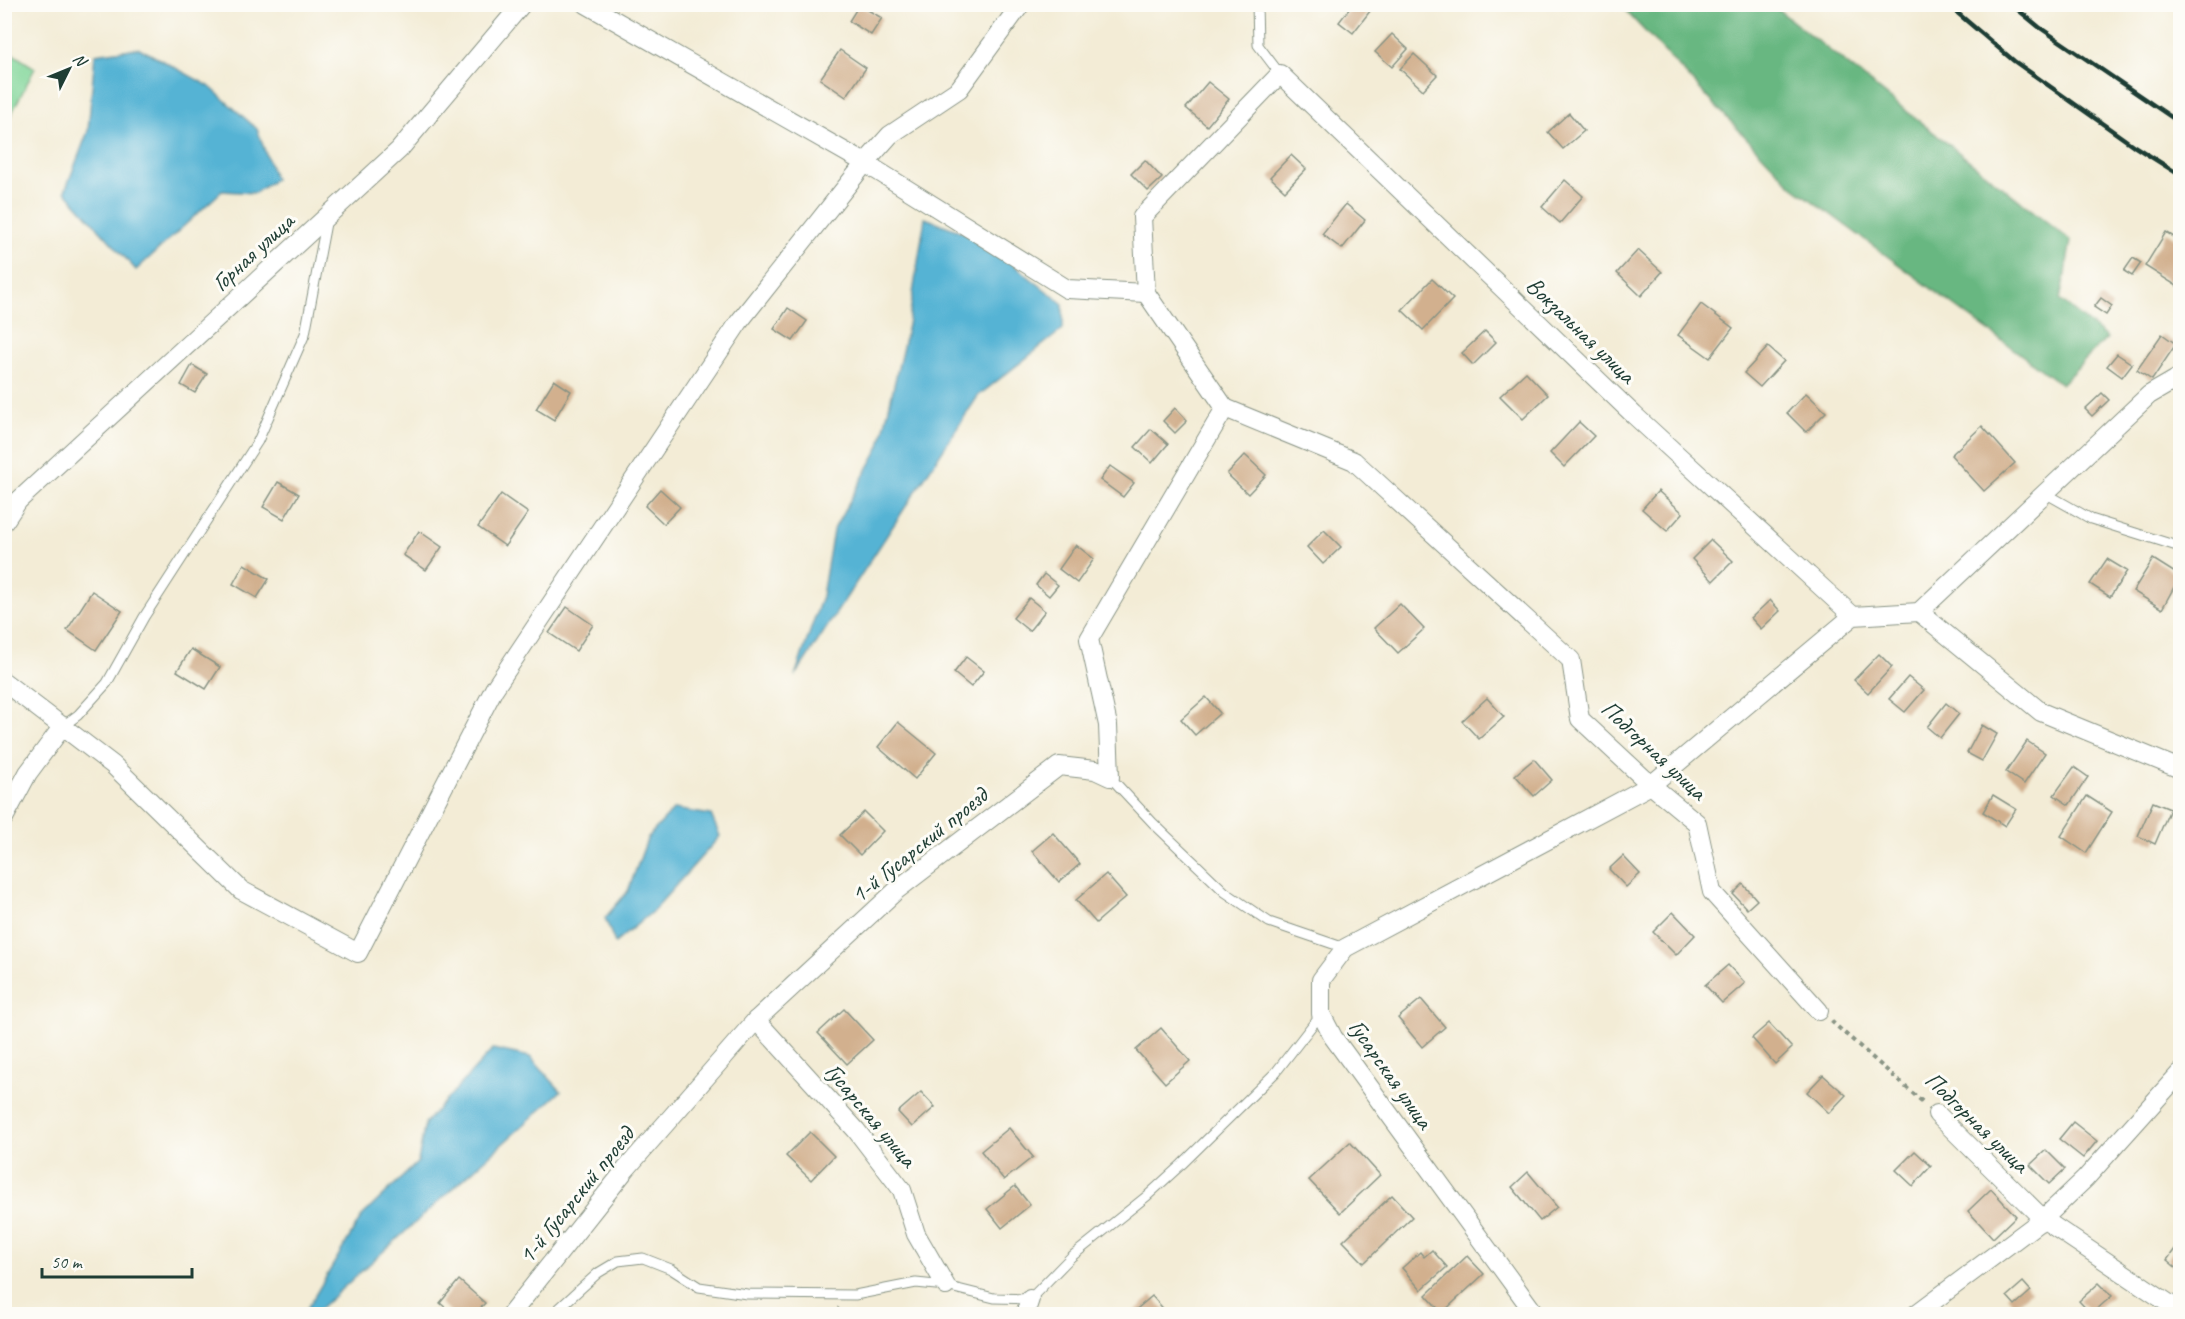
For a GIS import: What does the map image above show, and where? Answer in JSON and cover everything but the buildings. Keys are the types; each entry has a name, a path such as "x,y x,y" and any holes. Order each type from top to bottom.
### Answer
{"street":[{"name":"Горная улица","path":"4,522 18,501 399,150 522,4"},
{"path":"586,4 865,163 1067,289 1146,292"},
{"path":"4,682 113,765 241,890 358,953 494,689 739,322 865,163 890,135 959,89 1021,4"},
{"path":"1110,777 1108,725 1089,639 1225,408 1146,292 1142,217 1280,74"},
{"name":"Вокзальная улица","path":"1280,74 1634,415 1853,616"},
{"path":"1345,948 1651,786 1853,616 1919,612 2148,395 2181,377"},
{"name":"Подгорная улица","path":"1225,408 1354,461 1571,660 1581,719 1651,786 1697,823 1712,892 1819,1011"},
{"path":"1919,612 2041,712 2181,769"},
{"path":"4,818 28,773 63,726"},
{"name":"1-й Гусарский проезд","path":"511,1314 626,1169 756,1020 898,889 1059,766 1095,770 1110,777"},
{"name":"Гусарская улица","path":"1345,948 1321,980 1321,1014 1333,1037 1534,1314"},
{"name":"Гусарская улица","path":"756,1020 856,1130 902,1190 916,1234 946,1286"},
{"path":"1916,1314 2043,1219 2085,1179 2181,1073"},
{"name":"Подгорная улица","path":"1937,1114 2043,1219 2181,1311"}],"lane":[{"path":"1257,4 1258,45 1280,74"},
{"path":"63,726 78,715 107,683 144,617 258,441 305,334 328,216"},
{"path":"2045,493 2091,519 2181,547"},
{"path":"1110,777 1153,824 1225,892 1269,922 1345,948"},
{"path":"549,1314 555,1312 598,1273 618,1261 643,1258 671,1269 699,1287 747,1294 855,1295 916,1283 946,1286 1028,1307 1071,1257 1147,1196 1276,1072 1321,1014"}],"path":[{"name":"Подгорная улица","path":"1819,1011 1937,1114"}],"green space":[{"path":"1620,5 1772,5 2071,241 2060,300 2107,338 2061,384 1792,186"},
{"path":"5,49 35,68 5,126"}],"water":[{"path":"139,48 209,86 257,129 275,179 255,193 222,191 136,270 65,191 88,131 95,54"},
{"path":"925,218 981,239 1063,304 1063,329 978,396 795,676 822,596 833,531 880,446 908,325"},
{"path":"674,809 711,815 720,836 653,911 615,943 605,918 628,891 648,837"},
{"path":"493,1049 530,1057 561,1091 314,1314 304,1314 362,1216 418,1162 425,1123"}],"railway":[{"path":"1947,4 2014,61 2134,146 2180,175"},
{"path":"2011,4 2039,27 2180,123"}]}
